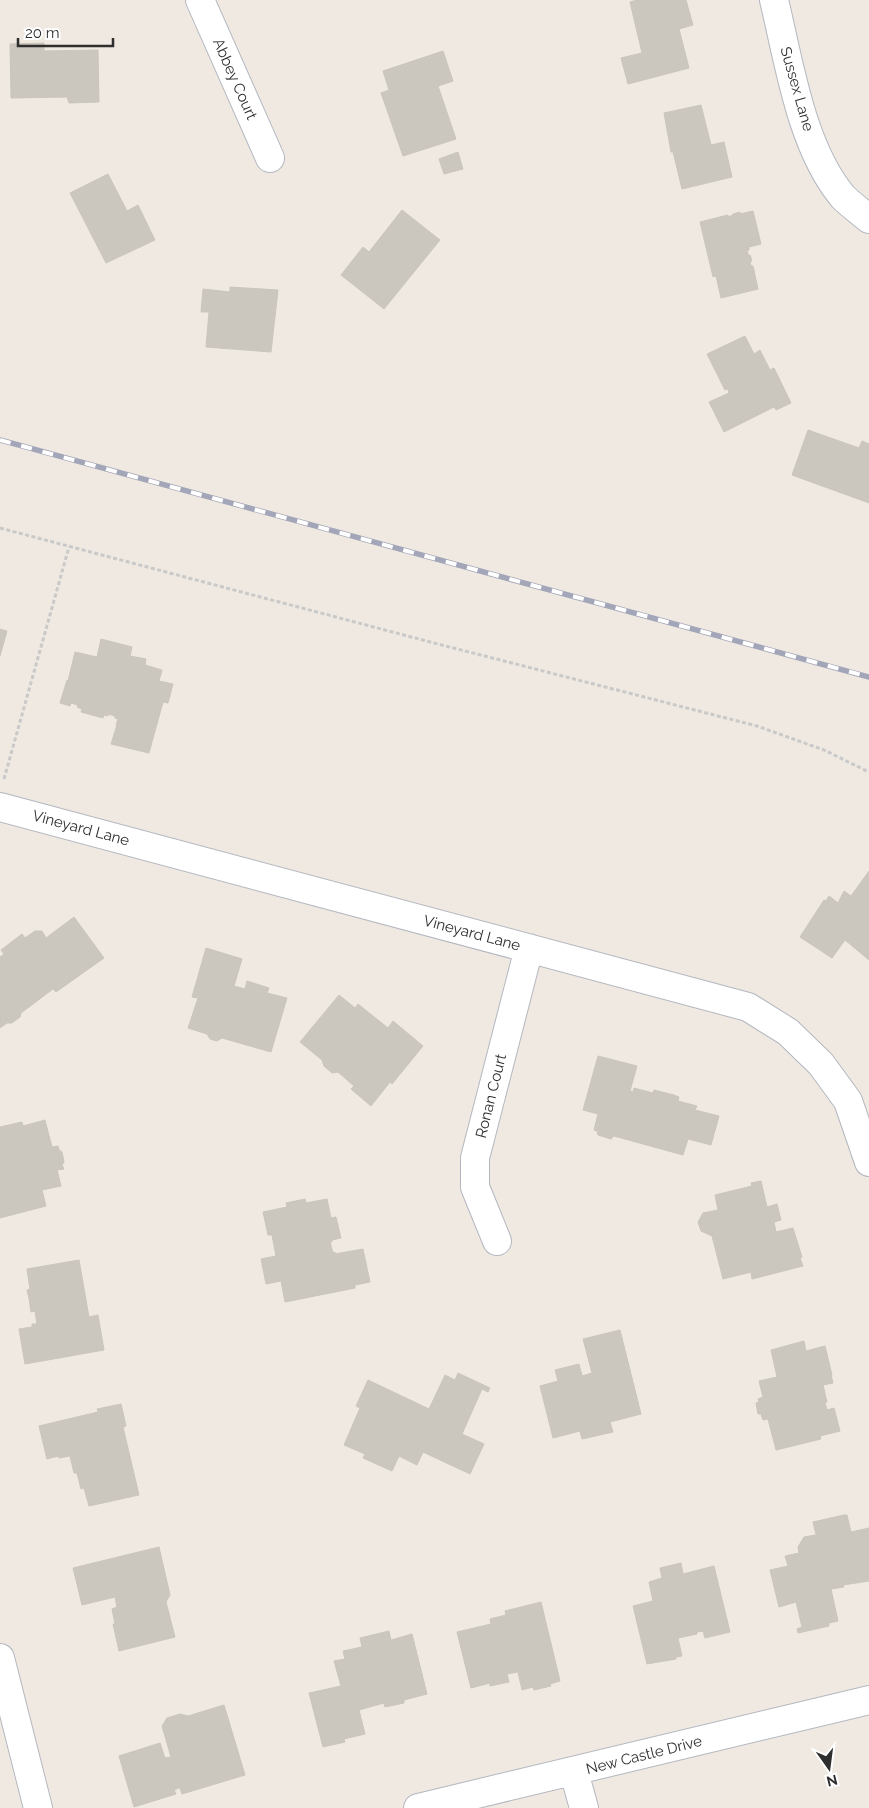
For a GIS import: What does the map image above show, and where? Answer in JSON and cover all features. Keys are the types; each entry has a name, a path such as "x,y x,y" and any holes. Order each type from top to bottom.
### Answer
{"street":[{"name":"Abbey Court","path":"200,0 270,158"},
{"name":"Sussex Lane","path":"774,0 802,117 824,168 844,197 869,219"},
{"name":"Vineyard Lane","path":"1,796 529,948 748,1007 788,1032 821,1064 848,1101 869,1162"},
{"name":"Ronan Court","path":"497,1241 475,1187 475,1158 529,948"},
{"path":"0,1658 38,1808"},
{"name":"New Castle Drive","path":"418,1808 869,1700"},
{"path":"574,1772 584,1808"}],"path":[{"path":"0,528 424,641 757,726 824,750 869,772"},
{"path":"1,796 70,547"}],"building":[{"path":"637,0 686,0 693,25 679,29 689,68 628,84 621,58 642,53 630,2"},
{"path":"44,43 44,51 98,50 99,102 69,103 67,97 11,98 10,44"},
{"path":"443,51 453,81 438,86 456,139 403,156 381,93 389,90 383,71"},
{"path":"701,105 711,145 724,142 732,177 682,189 673,152 671,152 664,113"},
{"path":"458,152 463,169 444,174 439,159"},
{"path":"108,174 127,211 138,205 155,240 106,263 70,193"},
{"path":"402,210 440,240 384,309 341,275 363,247 369,252"},
{"path":"753,211 761,244 749,247 747,251 752,261 750,261 751,266 753,266 758,289 721,298 716,276 713,277 700,222 728,215 728,217 740,212 740,214"},
{"path":"230,287 278,290 271,352 206,347 209,312 201,312 203,289 230,292"},
{"path":"745,336 754,354 760,350 770,370 774,368 791,403 776,410 774,407 724,432 709,402 729,393 728,389 725,390 707,354"},
{"path":"808,430 859,448 862,441 869,444 869,503 792,475"},
{"path":"0,629 7,631 0,656"},
{"path":"101,639 132,647 130,656 146,659 145,665 162,670 159,681 173,684 168,703 163,702 149,753 111,744 118,719 115,716 108,714 108,716 104,715 103,718 81,712 82,709 77,707 78,705 71,703 70,706 60,703 75,652 97,657"},
{"path":"869,871 869,960 845,940 832,958 800,937 824,900 826,901 829,896 838,903 844,891 851,896"},
{"path":"74,917 104,958 56,992 53,989 21,1013 20,1017 12,1023 7,1023 0,1028 0,957 4,954 1,950 22,934 25,938 35,931 42,931 46,938"},
{"path":"206,948 242,959 234,986 245,989 247,981 269,988 267,993 287,998 271,1052 222,1038 217,1041 210,1039 207,1034 188,1028 198,998 192,997"},
{"path":"339,995 355,1008 358,1004 388,1028 393,1021 423,1046 371,1106 351,1089 354,1086 338,1072 332,1073 324,1066 322,1060 300,1042"},
{"path":"598,1056 637,1066 630,1091 633,1092 634,1088 653,1093 654,1090 674,1095 679,1097 678,1101 697,1106 695,1110 719,1116 711,1145 688,1139 683,1155 614,1136 611,1139 598,1135 597,1131 594,1130 598,1114 583,1110"},
{"path":"45,1120 52,1147 58,1146 62,1152 64,1162 62,1165 64,1169 57,1170 61,1186 42,1190 46,1206 0,1218 0,1127 22,1122 23,1126"},
{"path":"761,1181 767,1207 777,1204 781,1220 774,1222 776,1232 793,1228 803,1266 752,1279 751,1272 723,1279 712,1236 701,1231 698,1222 703,1213 718,1210 715,1195 752,1186 751,1183"},
{"path":"305,1199 306,1203 327,1199 331,1218 336,1217 341,1238 330,1242 333,1253 363,1249 370,1282 355,1285 355,1288 285,1302 281,1281 266,1284 261,1259 276,1256 272,1235 268,1235 263,1212 287,1207 286,1203"},
{"path":"79,1260 89,1317 98,1315 104,1350 25,1364 19,1329 32,1327 32,1324 37,1324 35,1311 31,1312 27,1290 30,1289 27,1269"},
{"path":"620,1330 641,1414 610,1422 613,1432 582,1439 580,1431 553,1438 540,1386 558,1381 555,1370 579,1364 582,1376 592,1373 583,1339"},
{"path":"804,1341 806,1351 825,1346 833,1383 823,1385 827,1402 825,1403 827,1410 834,1408 840,1431 820,1436 821,1439 776,1450 768,1419 763,1420 761,1414 758,1414 756,1403 759,1402 758,1399 763,1397 759,1381 777,1377 771,1350"},
{"path":"458,1373 490,1388 488,1392 482,1389 462,1434 484,1444 470,1474 423,1452 417,1465 399,1456 392,1471 363,1458 365,1454 344,1445 360,1408 356,1406 368,1380 429,1409 445,1375 455,1380"},
{"path":"121,1404 126,1426 123,1427 139,1495 89,1506 84,1488 81,1489 77,1473 74,1473 70,1456 59,1458 58,1456 47,1459 39,1426 98,1412 97,1409"},
{"path":"847,1515 851,1532 869,1528 869,1581 831,1589 838,1621 829,1623 829,1626 798,1633 797,1629 802,1627 796,1602 779,1607 770,1570 788,1566 785,1556 799,1553 798,1547 804,1537 816,1535 813,1522"},
{"path":"159,1547 170,1595 166,1602 175,1637 119,1651 113,1624 115,1624 112,1609 117,1607 115,1597 82,1605 73,1568"},
{"path":"681,1563 683,1574 714,1566 730,1632 705,1638 703,1631 678,1638 682,1656 676,1657 676,1659 647,1664 633,1606 653,1601 649,1582 662,1578 660,1568"},
{"path":"541,1602 560,1681 550,1684 551,1686 534,1690 533,1687 522,1690 518,1672 507,1674 509,1682 490,1686 490,1683 471,1688 457,1632 491,1624 490,1619 506,1615 505,1611"},
{"path":"389,1631 391,1640 412,1634 427,1694 404,1700 404,1703 385,1707 384,1703 359,1710 365,1734 344,1739 345,1742 323,1747 309,1693 341,1686 334,1661 345,1659 343,1651 362,1647 360,1638"},
{"path":"224,1705 245,1775 182,1794 179,1788 174,1790 176,1794 134,1807 119,1756 160,1743 165,1758 171,1757 162,1726 167,1718 180,1714 188,1716"}],"railway":[{"path":"0,440 869,677"}]}
